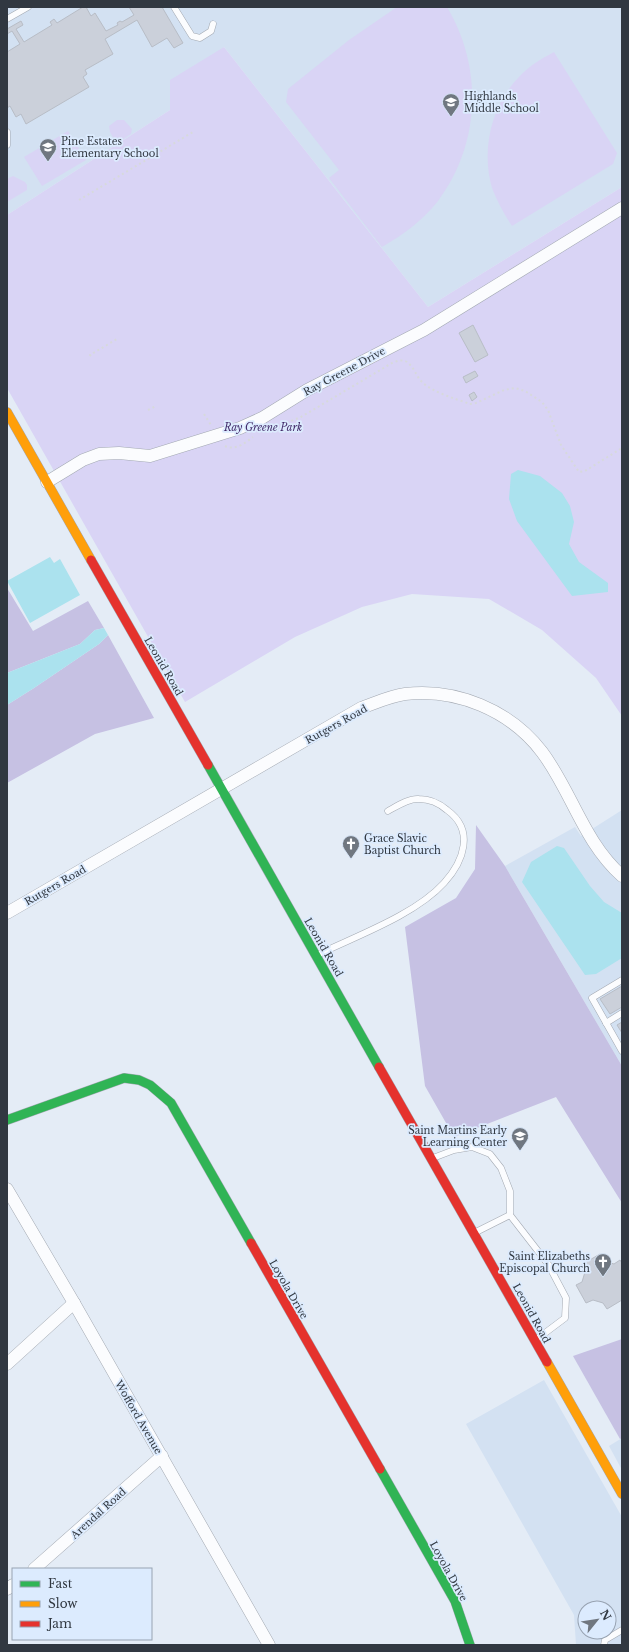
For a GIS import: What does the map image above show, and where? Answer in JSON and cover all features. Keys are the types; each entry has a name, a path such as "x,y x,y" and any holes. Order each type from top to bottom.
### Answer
{"street":[{"name":"Ray Greene Drive","path":"47,482 83,460 99,454 150,456 240,428 262,418 314,387 424,330 622,208"},
{"name":"Leonid Road","path":"9,420 47,482 622,1494"},
{"name":"Rutgers Road","path":"7,913 367,706 384,699 404,694 425,693 450,696 471,701 493,710 512,723 542,751 596,847 608,864 622,876"},
{"name":"Loyola Drive","path":"7,1120 124,1078 138,1079 150,1084 171,1103 455,1602 470,1645"},
{"name":"Wofford Avenue","path":"7,1189 162,1456 269,1645"},
{"path":"7,1364 74,1303"},
{"name":"Arendal Road","path":"35,1568 162,1456"}],"lane":[{"path":"7,19 28,7"},
{"path":"174,7 192,36 200,38 210,30 213,24"},
{"path":"7,132 7,145"},
{"path":"316,955 404,914 428,898 444,883 458,866 464,847 464,833 456,816 438,802 418,798 403,803 388,811"},
{"path":"622,980 592,998 622,1051"},
{"path":"606,1023 622,1013"},
{"path":"432,1159 454,1150 472,1147 490,1154 501,1168 510,1191 510,1215 548,1264 566,1298 565,1318 535,1341"},
{"path":"474,1233 510,1215"},
{"path":"604,1645 605,1640 622,1630"}],"path":[{"path":"79,200 194,132"},
{"path":"91,356 90,355 117,339"},
{"path":"265,431 301,417 398,361 408,363 421,381 428,387 470,404 476,403 504,390 515,388 525,391 542,402 548,410 561,445 579,472 585,471 622,448"},
{"path":"148,410 156,406"},
{"path":"204,414 214,429"},
{"path":"221,442 226,447 238,446 259,433"}],"shaded area":[{"name":"Highlands Middle School","path":"7,7 622,7 622,187 428,307 224,47 170,110 7,215"},
{"path":"7,588 33,631 88,601 104,628 95,630 80,644 7,673"},
{"path":"108,635 154,718 95,734 7,783 7,705 99,644"},
{"path":"622,810 622,1066 505,866 575,827 581,836"},
{"path":"476,825 505,866 622,1066 622,1203 556,1097 454,1137 425,1086 405,927 456,898 475,869"},
{"path":"622,1339 622,1438 620,1439 573,1356"},
{"path":"544,1380 622,1517 622,1645 576,1645 574,1615 466,1424"},
{"path":"622,1438 622,1470 609,1446"}],"green space":[{"path":"397,7 447,7 459,30 467,55 471,80 472,105 469,130 463,155 452,179 438,201 426,215 405,232 382,247 329,178 339,170 286,102 288,89 349,40"},
{"name":"Ray Greene Park","path":"224,47 428,307 622,187 622,716 596,678 542,630 489,599 412,594 362,607 295,637 185,702 7,388 7,215 170,110 170,80"},
{"path":"554,52 617,153 613,164 512,226 492,188 488,159 488,144 491,129 495,114 509,88 527,69"},
{"path":"117,120 124,120 132,129 131,134 120,141 114,139 110,132 109,126"},
{"path":"68,131 86,160 42,186 24,157"},
{"path":"13,176 25,182 27,185 27,190 7,202 7,179"}],"water":[{"path":"518,470 540,476 562,493 570,506 574,522 569,544 579,562 608,583 608,592 572,596 517,521 509,499 511,474"},
{"path":"50,557 54,563 60,559 80,595 30,623 7,581"},
{"path":"104,628 108,635 99,644 7,705 7,673 80,644 95,630"},
{"path":"557,846 564,848 590,886 604,902 622,913 622,958 596,974 585,975 522,882 531,862"}],"building":[{"path":"83,7 86,7 91,16 95,13 106,31 118,25 117,23 120,21 122,22 134,15 129,7 162,7 183,43 174,48 167,38 152,47 137,20 105,39 113,54 85,70 87,74 83,77 89,87 26,124 21,114 16,117 10,106 7,108 7,52 20,44 12,31 7,34 7,29 21,21 23,25 16,29 24,42 52,25 50,22 54,19 57,23"},
{"path":"473,325 488,355 475,362 459,333"},
{"path":"475,371 478,376 466,383 463,377"},
{"path":"474,392 477,397 472,401 469,395"},
{"path":"622,986 622,1007 610,1014 600,999"},
{"path":"622,1022 622,1033 617,1025"},
{"name":"Saint Elizabeths Episcopal Church","path":"600,1254 604,1261 614,1264 620,1260 622,1263 622,1300 607,1309 603,1303 593,1300 586,1303 576,1285 582,1282 585,1272 581,1265"}],"traffic: fast":[{"path":"208,765 379,1067"},
{"path":"7,1120 124,1078 139,1080 150,1085 171,1103 251,1243"},
{"path":"380,1469 455,1601 470,1645"}],"traffic: slow":[{"path":"7,412 91,560"},
{"path":"547,1362 622,1494"}],"traffic: jam":[{"path":"91,560 208,765"},
{"path":"379,1067 547,1362"},
{"path":"251,1243 380,1469"}],"place":[{"name":"Highlands Middle School","path":"451,117"},
{"name":"Pine Estates Elementary School","path":"48,162"},
{"name":"Grace Slavic Baptist Church","path":"351,859"},
{"name":"Saint Martins Early Learning Center","path":"520,1151"},
{"name":"Saint Elizabeths Episcopal Church","path":"603,1277"}]}
